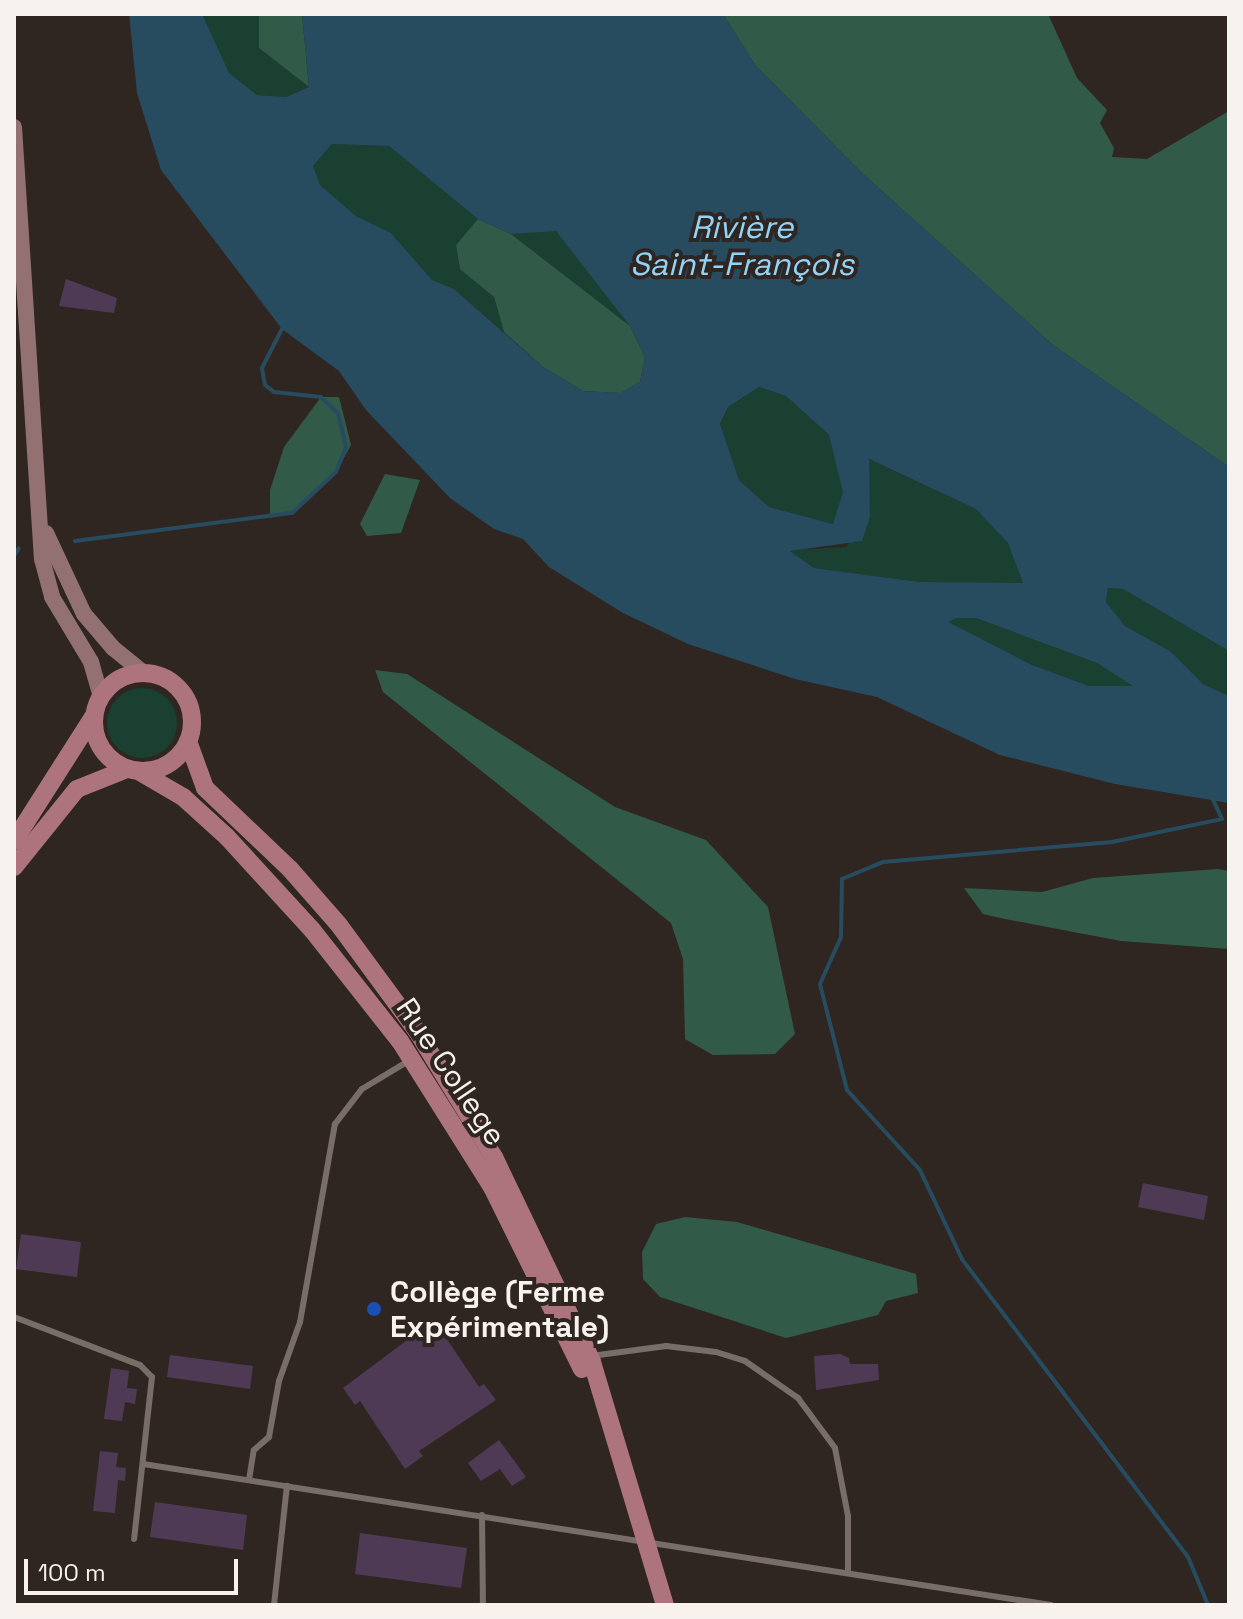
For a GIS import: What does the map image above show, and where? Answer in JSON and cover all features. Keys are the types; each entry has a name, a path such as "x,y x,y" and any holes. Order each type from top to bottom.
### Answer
{"main road":[{"name":"Rue College","path":"14,127 37,495 46,580 91,662 101,696"},
{"name":"Rue College","path":"37,495 52,553 79,607 113,648 144,673 166,678 183,693 191,713 188,741 205,788 324,907 447,1077 533,1229 626,1470 665,1605"},
{"path":"14,841 93,717 101,696 122,677 144,673"},
{"name":"Rue College","path":"93,717 102,750 190,802 245,855 331,953 412,1059 506,1214 584,1359"},
{"path":"14,867 77,789 133,770 167,766 188,741"}],"lane":[{"path":"249,1480 254,1450 269,1437 279,1381 300,1322 335,1124 362,1089 412,1059"},
{"path":"14,1317 148,1370 155,1385 134,1539"},
{"path":"584,1359 666,1346 716,1352 745,1361 798,1398 835,1448 848,1516 848,1571"},
{"path":"143,1464 848,1571 1051,1605"},
{"path":"274,1605 287,1486"},
{"path":"482,1515 483,1605"}],"green space":[{"path":"202,14 259,14 259,48 309,87 286,97 257,95 228,73"},
{"path":"259,14 302,14 309,87 259,48"},
{"path":"723,14 1048,14 1077,78 1107,110 1100,123 1114,148 1112,157 1147,159 1229,111 1229,467 1053,345 862,173 756,66"},
{"path":"332,144 389,146 478,219 456,245 460,268 494,297 504,332 454,289 432,280 391,233 356,216 320,185 313,166"},
{"path":"478,219 511,234 630,326 645,357 640,382 621,393 583,391 543,367 504,332 494,297 460,269 456,245"},
{"path":"556,230 572,248 630,326 511,234"},
{"path":"759,387 786,396 829,435 844,492 833,524 769,507 739,480 720,425 728,407"},
{"path":"321,397 339,397 351,445 336,472 292,513 270,518 270,490 284,447"},
{"path":"868,459 976,509 1008,543 1024,584 920,582 814,568 789,550 846,547 870,517"},
{"path":"385,474 420,480 401,533 367,536 360,524"},
{"path":"1108,588 1123,589 1229,651 1229,696 1203,684 1170,651 1125,626 1106,603"},
{"path":"957,618 976,618 1097,663 1135,686 1089,686 1032,665 947,622"},
{"path":"375,670 407,674 615,807 706,840 768,907 795,1034 775,1054 713,1055 685,1039 683,959 671,923 383,692"},
{"path":"149,688 171,703 177,723 175,737 167,748 156,756 135,758 117,748 109,737 107,716 117,698 128,690"},
{"path":"1218,869 1229,871 1229,949 1121,941 983,914 964,888 1042,892 1093,878"},
{"path":"685,1217 737,1222 916,1274 918,1293 886,1301 878,1315 786,1338 660,1297 643,1279 642,1252 656,1224"}],"water":[{"name":"Rivière Saint-François","path":"129,14 202,14 229,73 257,95 286,97 309,87 302,14 723,14 756,66 862,173 1053,345 1229,467 1229,651 1123,589 1108,588 1106,602 1125,626 1170,651 1203,684 1229,696 1229,803 1115,784 1000,755 877,697 795,679 688,644 623,613 549,567 523,539 494,529 450,498 366,410 339,371 282,329 161,170 137,93","holes":["332,144 389,146 478,219 511,234 556,231 630,326 645,357 640,382 621,393 583,391 543,367 454,289 432,280 391,233 356,216 320,185 313,166","759,387 786,396 829,435 843,492 833,524 769,507 739,480 720,424 728,407","869,459 976,509 1008,543 1023,583 920,582 814,568 790,551 862,541 870,517","957,618 976,618 1097,663 1133,686 1089,686 1032,665 948,622"]}],"building":[{"path":"66,279 117,298 114,313 59,306"},
{"path":"1143,1183 1208,1196 1204,1220 1138,1207"},
{"path":"21,1234 81,1242 77,1277 16,1269"},
{"path":"434,1320 479,1387 484,1384 496,1400 419,1451 423,1456 405,1469 360,1401 355,1405 343,1388"},
{"path":"840,1354 849,1358 850,1364 878,1364 879,1380 816,1390 814,1356"},
{"path":"170,1355 253,1366 250,1389 167,1377"},
{"path":"111,1368 129,1371 127,1388 137,1389 135,1404 125,1402 122,1421 104,1419"},
{"path":"499,1440 526,1477 512,1486 500,1469 481,1481 468,1463"},
{"path":"100,1451 118,1453 116,1467 126,1468 125,1481 118,1480 115,1513 93,1511"},
{"path":"155,1502 247,1515 243,1550 150,1537"},
{"path":"360,1533 467,1548 461,1588 355,1574"}],"waterway":[{"path":"75,541 292,513 336,472 346,447 338,413 321,397 274,392 265,385 262,368 284,325"},
{"path":"14,556 19,548"},
{"path":"1208,1605 1188,1557 962,1259 920,1170 847,1090 820,984 841,937 842,879 883,862 1112,842 1222,819 1212,798"}],"place":[{"name":"Collège (Ferme Expérimentale)","path":"374,1309"}]}
